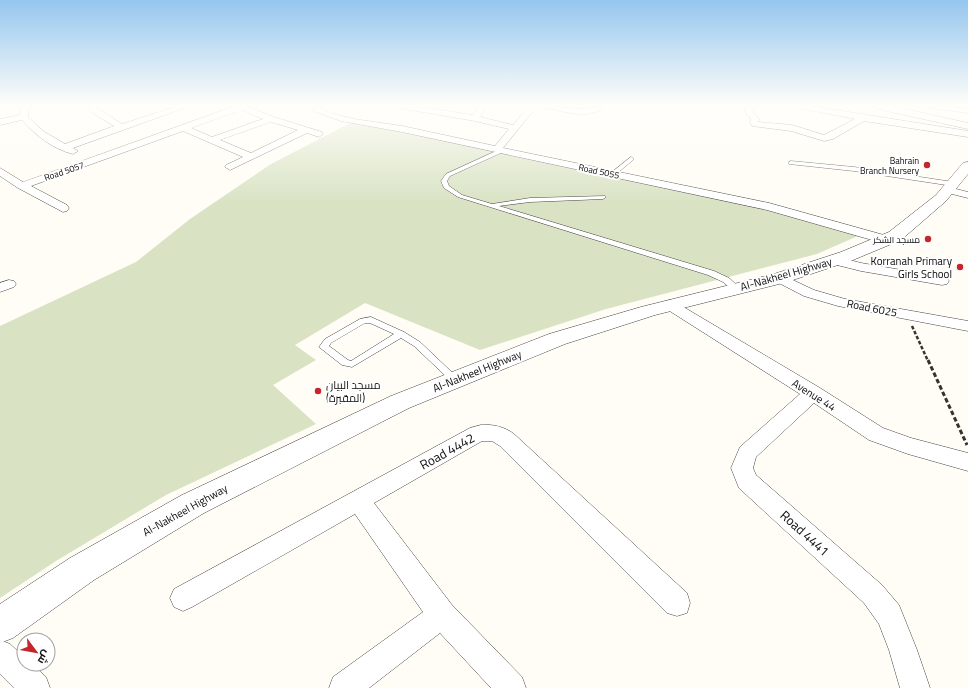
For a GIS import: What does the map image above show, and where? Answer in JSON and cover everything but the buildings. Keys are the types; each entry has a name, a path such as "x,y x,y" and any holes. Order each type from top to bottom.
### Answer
{"street":[{"path":"46,138 63,148 98,159"},
{"path":"63,148 90,138"},
{"name":"Road 5057","path":"22,186 156,138"},
{"path":"208,138 251,157"},
{"path":"213,140 218,138"},
{"path":"230,167 289,138"},
{"name":"Road 5055","path":"444,138 769,207 886,240"},
{"path":"500,150 509,138"},
{"name":"Al-Nakheel Highway","path":"0,625 82,568 193,504 400,402 557,339 670,305 780,278 834,260 895,236 941,198 956,189 968,166"},
{"name":"Road 5057","path":"0,171 22,186 63,208"},
{"path":"834,260 861,267 942,281"},
{"name":"Road 6025","path":"780,278 809,293 843,303 968,326"},
{"name":"Avenue 44","path":"670,305 813,393 876,434 908,446 968,462"},
{"name":"Road 4441","path":"813,393 747,453 742,468 747,481 873,594 889,615 903,650 915,688"},
{"name":"Road 4442","path":"183,598 477,434 490,432 507,440 677,603"},
{"path":"358,500 442,615 511,688"},
{"path":"344,688 442,615"},
{"path":"0,654 35,688"}],"lane":[{"path":"500,150 448,175 444,181 446,187 460,196 711,273 726,280 737,289"},
{"path":"613,174 631,159"},
{"path":"790,163 807,166 840,167 956,189"},
{"path":"492,205 540,199 603,197"},
{"path":"401,334 352,364 346,364 324,347 325,342 366,320 371,320 401,334 425,350 455,380"}],"path":[{"path":"907,315 968,447"}],"green space":[{"path":"321,138 435,138 773,209 860,235 817,254 606,309 480,350 365,303 295,345 316,360 273,385 316,424 166,495 56,561 0,598 0,326 136,262 190,219 271,164"}],"place":[{"name":"Bahrain Branch Nursery","path":"927,165"},
{"name":"مسجد الشكر","path":"928,239"},
{"name":"Korranah Primary Girls School","path":"960,267"},
{"name":"مسجد البيان (المقبرة)","path":"318,391"}]}
